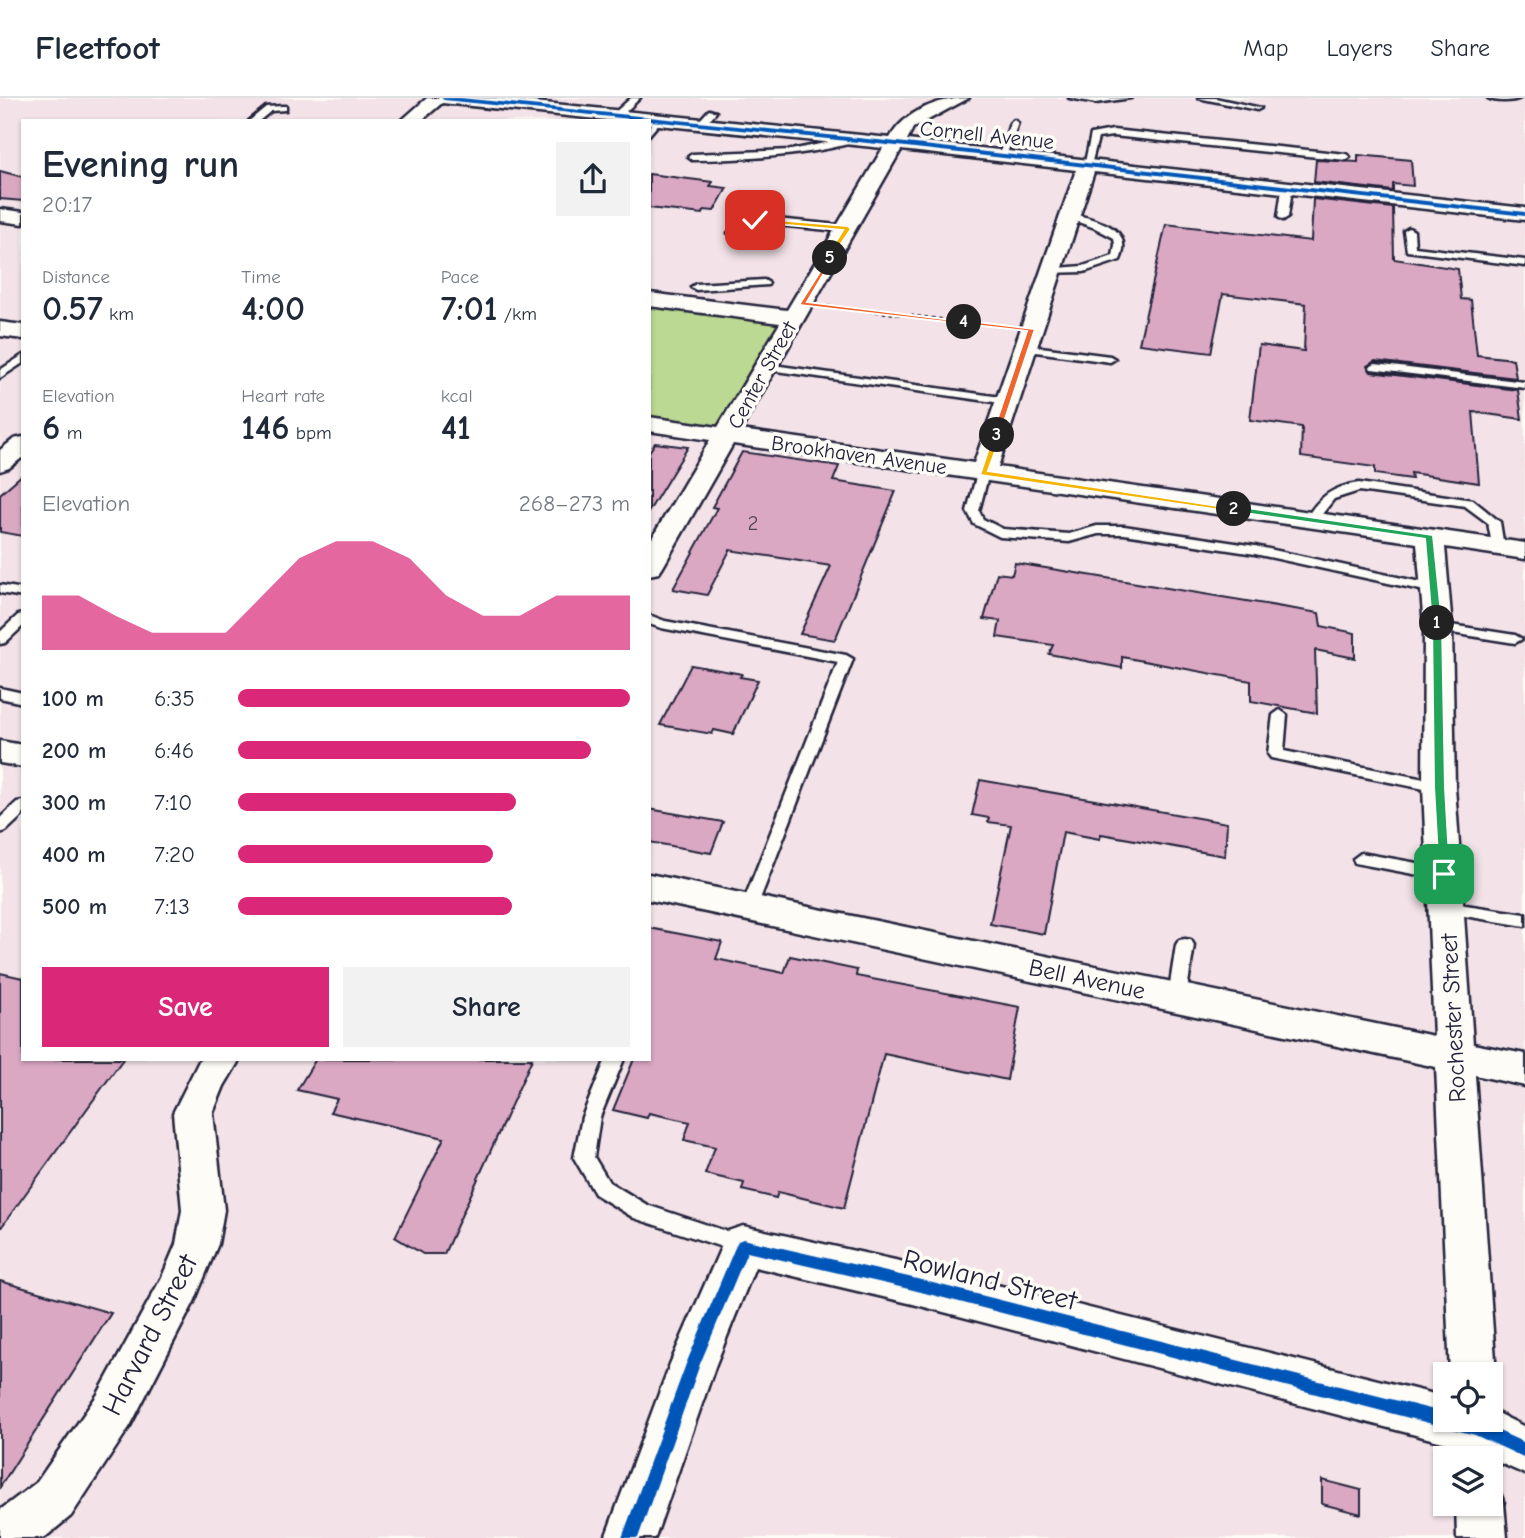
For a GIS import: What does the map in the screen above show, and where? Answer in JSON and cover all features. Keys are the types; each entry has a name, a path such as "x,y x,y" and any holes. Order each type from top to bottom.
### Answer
{"street":[{"path":"412,119 437,98"},
{"name":"Cornell Avenue","path":"444,98 626,119"},
{"name":"Center Street","path":"651,564 728,436 906,125 960,98"},
{"name":"Cornell Avenue","path":"654,127 706,118 849,141 897,144 1525,214"},
{"path":"983,473 1087,165"},
{"path":"651,297 692,290 798,311"},
{"path":"0,329 21,332"},
{"name":"Brookhaven Avenue","path":"651,424 1525,551"},
{"path":"0,463 21,446"},
{"name":"Rochester Street","path":"1430,537 1438,626 1439,787 1472,1362"},
{"path":"0,751 21,756"},
{"name":"Bell Avenue","path":"651,887 1525,1070"},
{"name":"Harvard Street","path":"4,1538 54,1499 114,1410 179,1287 197,1244 203,1210 194,1113 207,1079 220,1061"},
{"path":"630,1538 694,1364 743,1245"},
{"name":"Rowland Street","path":"743,1245 913,1284 1477,1435 1525,1451"},
{"path":"1481,1516 1482,1538"}],"lane":[{"path":"616,116 636,98"},
{"path":"1073,98 1127,98"},
{"path":"1202,98 1257,108"},
{"path":"1492,98 1516,98"},
{"path":"256,119 269,109 282,108"},
{"path":"1002,156 1014,123"},
{"path":"1087,165 1094,136 1113,133 1346,157"},
{"path":"692,157 750,156 828,147 849,141"},
{"path":"1283,217 1287,188"},
{"path":"1049,271 1084,269 1117,258 1120,241 1117,236 1107,229 1070,216"},
{"path":"733,233 741,224 755,220 848,229"},
{"path":"790,238 798,225"},
{"path":"1409,231 1410,249 1525,263"},
{"path":"692,290 764,283"},
{"path":"1028,339 1110,359"},
{"path":"0,375 21,359"},
{"path":"766,367 1008,401"},
{"path":"1375,367 1525,385"},
{"path":"983,473 973,510 978,521 1000,533 1069,538 1097,530 1124,530 1255,550 1434,589"},
{"path":"1311,520 1322,501 1342,488 1359,486 1469,503 1494,522 1498,547"},
{"path":"0,589 21,593"},
{"path":"0,640 21,620"},
{"path":"651,620 661,624 846,659 749,908"},
{"path":"1438,626 1515,639"},
{"path":"0,693 21,698"},
{"path":"1280,715 1276,754 1439,787"},
{"path":"0,827 21,808"},
{"path":"1361,859 1525,920"},
{"path":"1177,997 1185,945"},
{"path":"614,1061 591,1117 584,1158 602,1188 641,1212 743,1245"}],"path":[{"path":"798,311 1028,339"}],"shaded area":[{"path":"0,98 1525,98 1525,1538 0,1538"}],"green space":[{"path":"651,299 794,318 728,436 651,424"}],"building":[{"path":"1358,155 1411,160 1413,186 1393,184 1393,191 1314,182 1316,160 1358,162"},
{"path":"0,171 21,176 21,201 0,199"},
{"path":"651,174 713,182 710,186 727,188 714,211 704,210 703,214 651,208"},
{"path":"1313,199 1393,208 1394,259 1458,269 1461,299 1471,300 1477,355 1513,359 1516,378 1375,361 1367,366 1371,372 1518,390 1522,419 1473,412 1479,483 1411,473 1412,479 1375,474 1375,467 1301,457 1302,427 1250,420 1259,345 1304,351 1306,304 1223,294 1211,353 1139,344 1166,224 1311,241"},
{"path":"655,443 688,447 651,508 651,449"},
{"path":"742,452 839,466 833,481 896,491 835,640 800,634 831,566 730,550 707,595 673,589 717,508 712,507"},
{"path":"21,476 21,536 0,532 0,494"},
{"path":"1015,563 1319,613 1321,626 1355,633 1355,658 1315,650 1317,713 1251,701 1251,681 1122,657 1122,668 1049,654 1053,645 997,637 1000,621 984,619 997,573 1012,575"},
{"path":"691,665 742,674 740,677 758,680 733,734 714,730 712,734 660,725"},
{"path":"980,780 1227,823 1225,856 1101,834 1100,839 1063,832 1044,934 990,924 1011,825 988,822 989,818 972,815"},
{"path":"651,809 723,822 711,853 651,842"},
{"path":"651,928 722,942 716,959 784,973 790,956 857,970 856,976 1020,1007 1007,1080 884,1054 844,1208 778,1192 776,1198 742,1190 744,1183 705,1174 715,1147 684,1140 690,1122 649,1113 647,1118 613,1110 633,1061 651,1061"},
{"path":"0,973 21,978 21,1061 122,1061 0,1229"},
{"path":"315,1061 531,1061 444,1254 423,1254 395,1237 444,1138 330,1112 337,1099 297,1090"},
{"path":"0,1281 111,1313 0,1487"},
{"path":"1322,1480 1361,1490 1361,1514 1322,1504"}],"cycle path":[{"path":"444,98 651,119"},
{"path":"651,119 1525,214"},
{"path":"630,1538 693,1364 743,1245 913,1284 1477,1428 1525,1451"}],"route":[{"path":"755,220 848,229 802,304 1031,329 983,473 1430,537 1438,626 1439,787 1444,874"}]}
